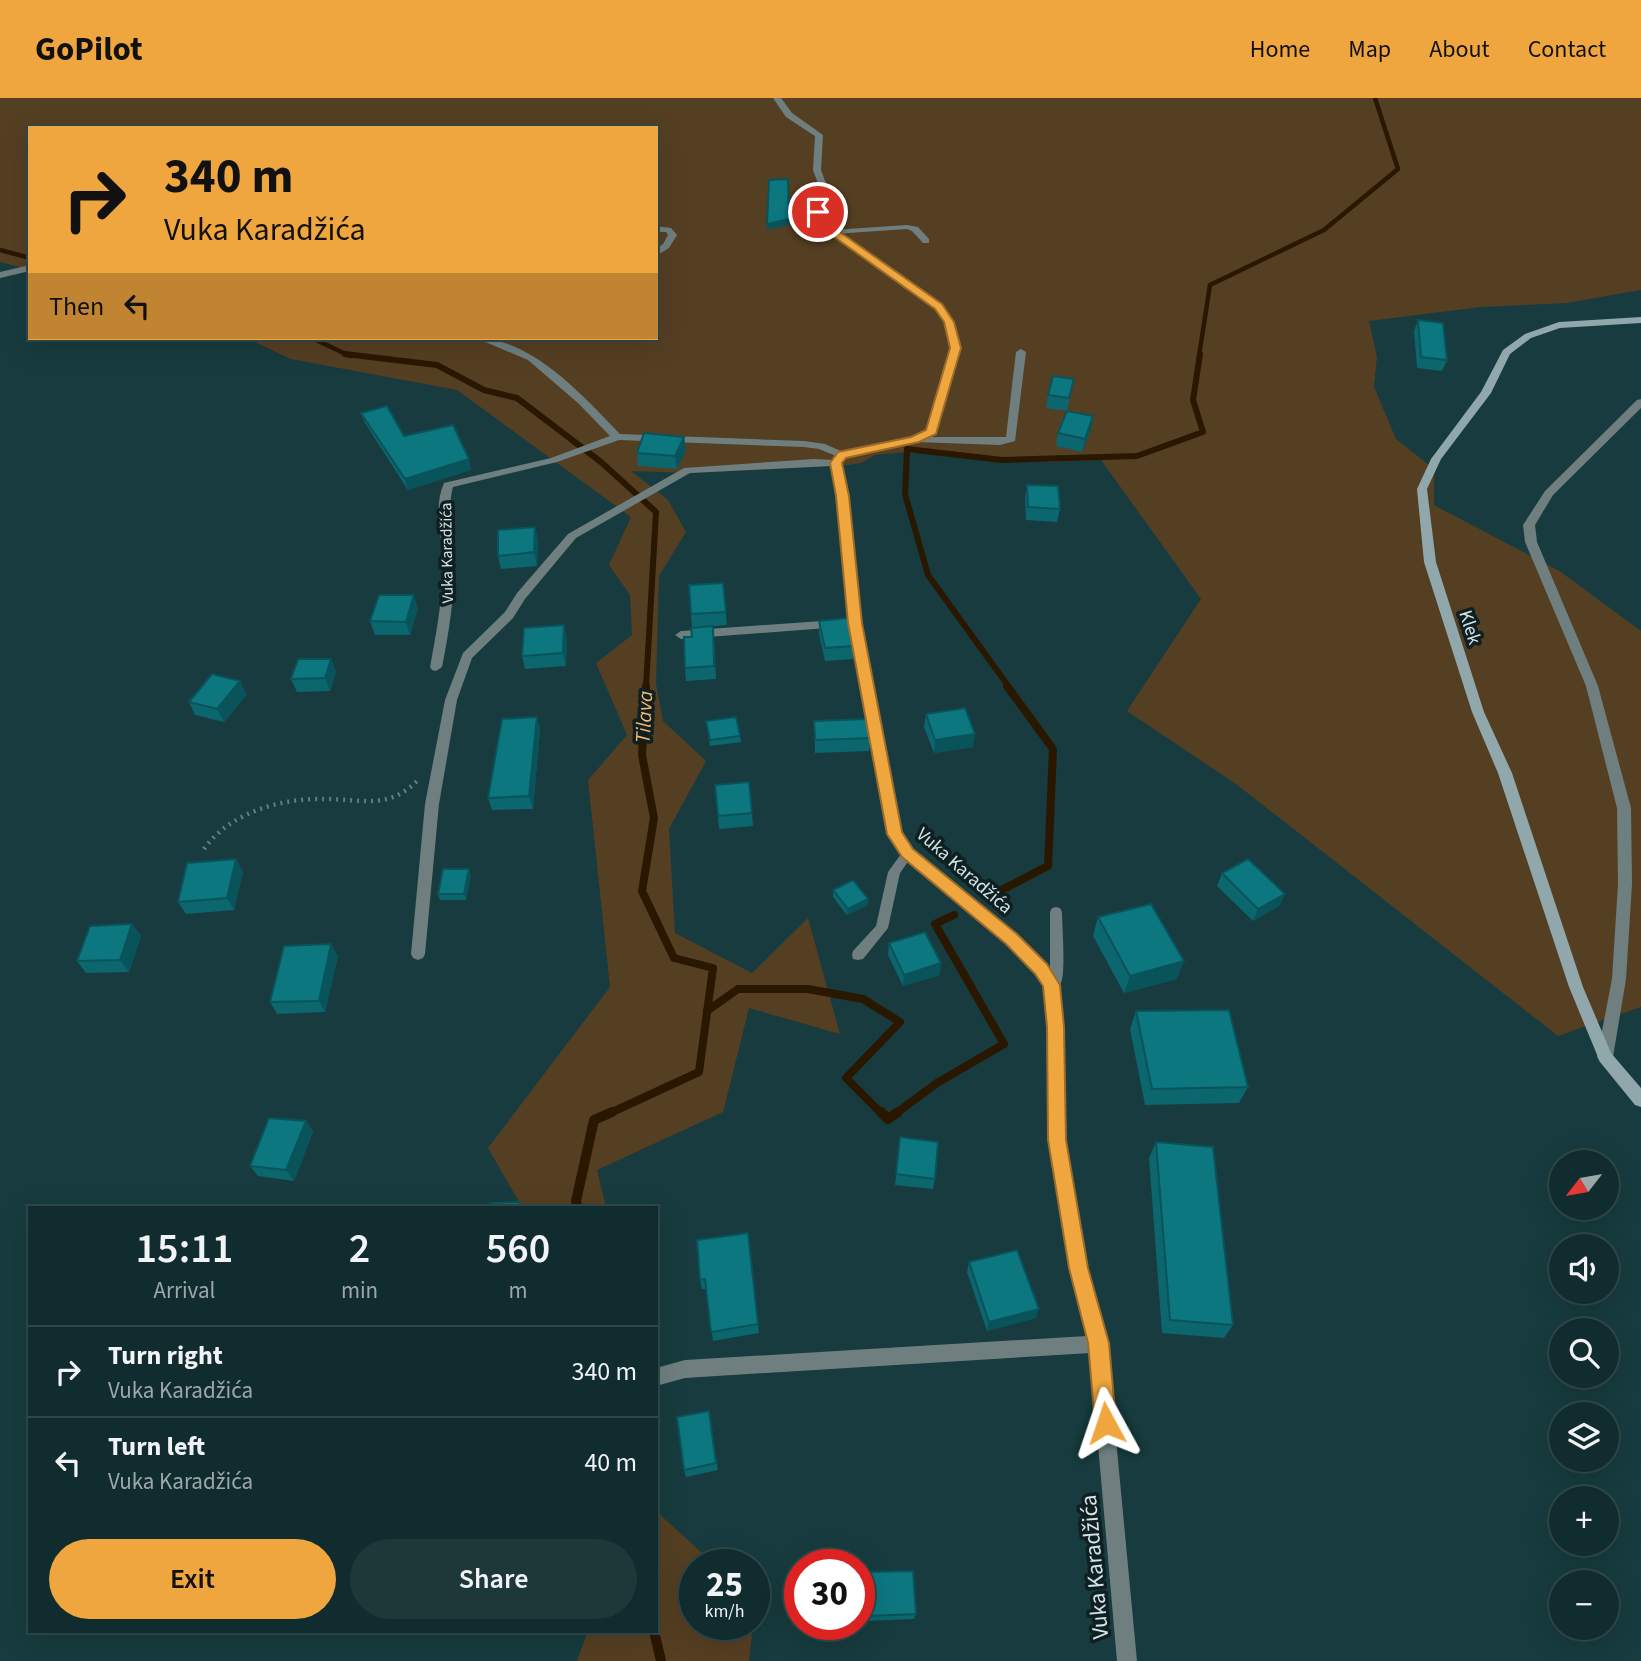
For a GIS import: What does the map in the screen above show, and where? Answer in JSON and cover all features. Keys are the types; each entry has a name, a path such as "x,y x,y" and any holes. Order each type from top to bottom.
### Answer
{"street":[{"path":"418,954 434,791 456,680 467,656 509,615 521,596 572,536 688,470 839,459 914,440 932,432 940,394 951,368 955,348 949,322 927,296 834,232 818,212 824,189 817,170 819,135 794,120 780,106 777,98"},
{"path":"658,229 668,230 673,235 666,246 658,252"},
{"path":"0,275 28,268"},
{"name":"Klek","path":"1641,320 1559,325 1528,336 1506,352 1486,393 1436,459 1422,489 1430,562 1478,712 1505,773 1576,987 1605,1057 1641,1100"},
{"path":"500,341 531,358 582,401 617,438 804,444 821,446 839,459"},
{"path":"914,440 1000,442 1011,439 1021,352"},
{"path":"1605,1057 1620,965 1625,884 1624,808 1592,686 1531,542 1529,526 1549,494 1641,402"},
{"name":"Vuka Karadžića","path":"436,667 446,618 449,558 444,495 448,485 541,465 593,449 617,438"},
{"name":"Vuka Karadžića","path":"839,459 855,623 894,834 908,853 1012,939 1041,969 1051,985 1055,1027 1057,1140 1078,1268 1098,1343 1127,1661"},
{"path":"681,635 855,623"},
{"path":"658,1376 685,1369 1098,1343"}],"lane":[{"path":"834,232 907,227 915,229 926,241"},
{"path":"858,955 882,928 894,872 908,853"},
{"path":"1051,985 1056,979 1056,912"}],"path":[{"path":"204,849 210,839 231,823 262,807 318,798 379,803 402,794 416,784 419,775"}],"shaded area":[{"path":"0,98 1641,98 1641,290 1567,303 1481,307 1369,321 1377,357 1374,387 1396,439 1434,469 1434,505 1561,572 1641,631 1641,1007 1558,1036 1236,784 1127,711 1201,599 1101,460 1049,462 907,452 875,455 861,463 849,465 694,473 631,471 668,500 686,532 659,576 656,684 663,721 706,761 669,829 675,933 752,973 808,918 840,1034 749,1008 723,1112 597,1170 606,1206 521,1206 488,1148 610,987 588,780 627,735 596,663 632,635 630,595 609,565 631,517 457,390 291,359 250,340 658,340 658,126 28,126 28,269 0,262"},
{"path":"658,1513 698,1549 679,1549 679,1640 751,1640 749,1661 577,1661 587,1633 658,1633"}],"building":[{"path":"788,179 789,219 767,224 769,180"},
{"path":"1418,320 1443,323 1447,360 1421,357"},
{"path":"1053,376 1074,379 1069,398 1048,395"},
{"path":"387,406 404,436 453,425 469,459 405,479 361,413"},
{"path":"1067,411 1093,416 1085,439 1058,433"},
{"path":"644,433 684,437 675,456 637,453"},
{"path":"1027,485 1058,486 1060,509 1028,507"},
{"path":"535,527 534,552 498,556 498,530"},
{"path":"723,583 726,612 691,614 689,585"},
{"path":"379,595 414,595 406,622 370,621"},
{"path":"848,618 853,646 825,648 819,621"},
{"path":"564,625 563,653 522,656 524,628"},
{"path":"713,626 714,666 685,668 684,637 692,637 691,628"},
{"path":"298,659 331,659 325,678 291,679"},
{"path":"212,674 240,681 217,709 189,702"},
{"path":"965,708 975,734 935,740 926,714"},
{"path":"537,717 529,796 488,798 502,719"},
{"path":"736,717 740,736 710,740 706,721"},
{"path":"867,719 870,738 815,740 814,721"},
{"path":"749,782 752,813 718,816 715,785"},
{"path":"236,859 227,898 178,902 187,863"},
{"path":"1248,859 1285,894 1258,909 1222,873"},
{"path":"443,869 469,869 464,894 438,894"},
{"path":"853,880 868,899 848,909 833,890"},
{"path":"1151,904 1184,961 1130,976 1098,917"},
{"path":"132,924 120,960 77,961 90,926"},
{"path":"925,932 941,963 904,975 889,943"},
{"path":"331,944 319,1001 270,1002 284,946"},
{"path":"1229,1010 1248,1087 1152,1089 1136,1011"},
{"path":"269,1118 306,1121 286,1170 250,1166"},
{"path":"900,1137 938,1142 935,1179 896,1174"},
{"path":"1156,1142 1213,1147 1233,1325 1170,1320"},
{"path":"520,1202 520,1206 490,1206 490,1203"},
{"path":"748,1233 758,1324 711,1332 705,1279 700,1280 697,1240"},
{"path":"1017,1250 1039,1309 989,1322 969,1262"},
{"path":"709,1411 716,1463 684,1470 677,1417"},
{"path":"913,1571 916,1614 875,1616 875,1572"}],"waterway":[{"path":"1199,356 1210,285 1324,230 1398,169 1375,98"},
{"name":"Tilava","path":"0,250 28,257"},
{"name":"Tilava","path":"316,340 346,354"},
{"name":"Tilava","path":"346,354 437,365 484,390 517,398 601,462 656,512 646,687"},
{"name":"Tilava","path":"346,354 350,356"},
{"path":"1009,687 928,575 905,494 907,449 1002,460 1137,456 1203,432 1193,400 1200,354"},
{"name":"Tilava","path":"646,686 642,755 654,818 642,891 674,958 713,968 707,1011"},
{"path":"988,897 1048,866 1053,749 1007,686"},
{"path":"895,1114 937,1083 1004,1044 935,924 954,915"},
{"path":"707,1011 738,989 808,989 863,999 900,1022 846,1078 882,1114"},
{"name":"Tilava","path":"608,1114 699,1072 707,1011"},
{"name":"Tilava","path":"577,1206 576,1201 594,1120 612,1112"},
{"path":"881,1112 888,1119 898,1112"},
{"name":"Tilava","path":"654,1633 661,1661"}],"route":[{"path":"818,212 834,232 851,246 927,296 949,322 955,348 951,368 940,394 932,432 914,440 842,455 836,463 855,623 894,834 908,853 1012,939 1041,969 1051,985 1055,1027 1057,1140 1078,1268 1098,1343 1106,1423"}]}
